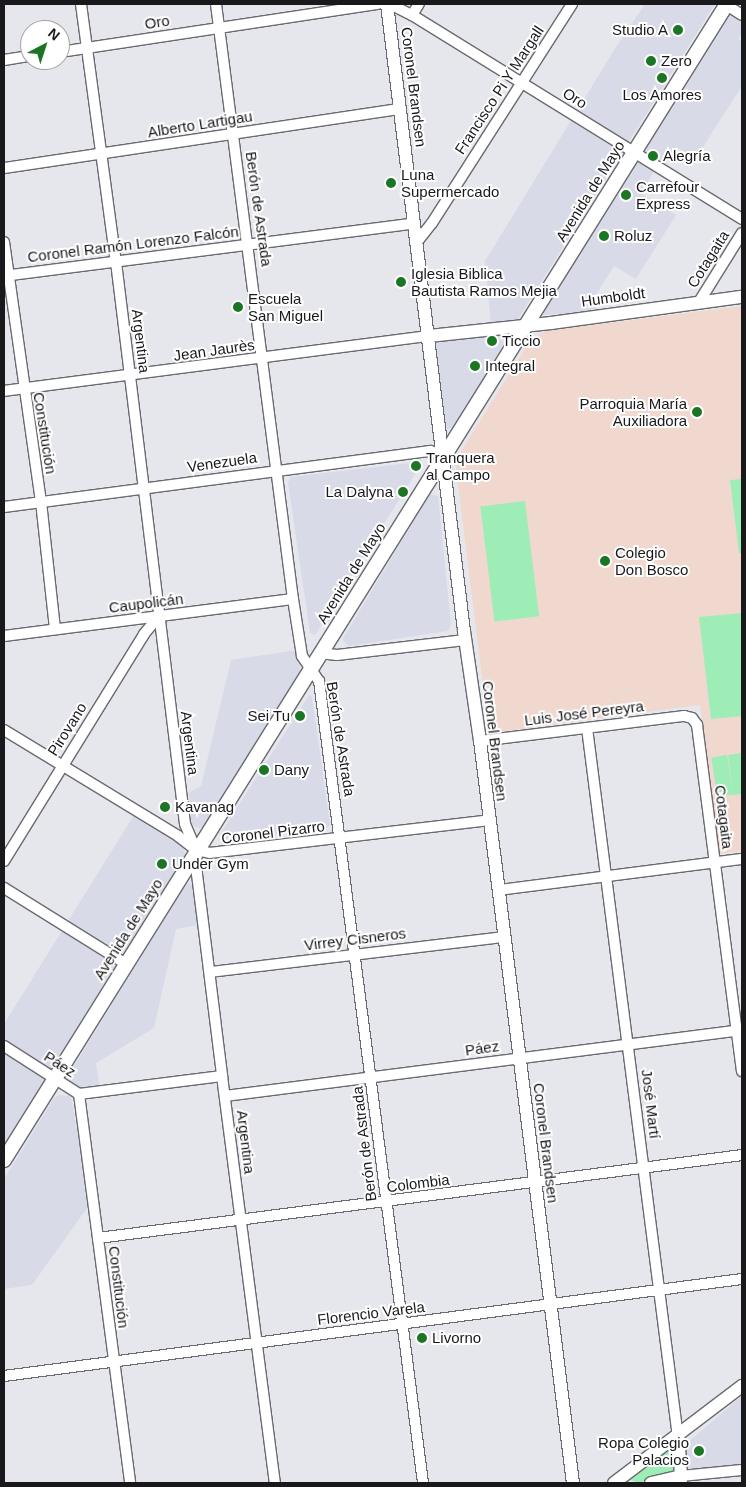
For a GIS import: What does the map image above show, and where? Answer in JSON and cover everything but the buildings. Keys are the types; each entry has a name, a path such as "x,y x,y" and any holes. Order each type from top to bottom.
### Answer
{"main road":[{"name":"Avenida de Mayo","path":"4,1160 726,4"}],"street":[{"name":"Argentina","path":"81,4 116,262 186,824 196,850 197,874 222,1076 275,1483"},
{"name":"Berón de Astrada","path":"216,4 278,470 293,599 302,656 319,681 423,1483"},
{"name":"Oro","path":"70,51 378,4"},
{"name":"Oro","path":"388,4 412,15 742,219"},
{"name":"Coronel Brandsen","path":"388,4 465,640 480,741 573,1483"},
{"path":"412,15 419,4"},
{"name":"Francisco Pi Y Margall","path":"417,242 432,223 572,4"},
{"path":"726,4 742,14"},
{"path":"4,60 20,58"},
{"name":"Alberto Lartigau","path":"4,168 401,109"},
{"name":"Coronel Ramón Lorenzo Falcón","path":"6,276 415,223"},
{"name":"Cotagaita","path":"698,302 742,233"},
{"name":"Constitución","path":"4,242 6,276 41,502 55,630"},
{"name":"Humboldt","path":"429,336 526,326 742,297"},
{"name":"Jean Jaurès","path":"4,391 429,336"},
{"name":"Venezuela","path":"4,507 430,451 443,455"},
{"name":"Caupolicán","path":"4,636 293,599"},
{"name":"Pirovano","path":"4,860 144,634 159,616"},
{"path":"320,653 337,655 465,640"},
{"name":"Luis José Pereyra","path":"480,741 684,716 692,718"},
{"name":"Cotagaita","path":"692,718 697,725 714,862 740,1031 742,1071"},
{"name":"José Martí","path":"587,728 678,1437 681,1480"},
{"name":"Coronel Pizarro","path":"4,730 178,836 196,850 217,854 489,820"},
{"path":"498,890 742,859"},
{"path":"4,888 126,964"},
{"name":"Virrey Cisneros","path":"210,972 504,937"},
{"name":"Páez","path":"225,1096 740,1031"},
{"name":"Páez","path":"4,1046 79,1094 222,1076"},
{"name":"Constitución","path":"79,1094 130,1483"},
{"name":"Colombia","path":"98,1238 742,1155"},
{"name":"Florencio Varela","path":"4,1376 742,1279"},
{"path":"614,1483 678,1437 742,1386"},
{"path":"651,1483 742,1470"}],"shaded area":[{"path":"645,4 715,4 518,319 491,325 485,261 616,47"},
{"path":"731,11 742,17 742,33 738,39 742,42 742,86 696,158 676,147 664,167 644,153 644,149"},
{"path":"638,162 655,170 641,193 676,215 636,279 614,266 596,295 596,312 544,315 544,310"},
{"name":"Colegio Don Bosco","path":"742,306 742,851 719,854 700,705 489,733 455,461 529,342 545,331"},
{"path":"506,332 509,335 508,340 453,427 448,429 445,427 434,343"},
{"path":"418,462 420,466 315,635 310,633 288,482 291,477"},
{"path":"430,494 438,496 451,625 448,631 349,646 342,640"},
{"path":"297,650 300,671 297,678 206,825 200,828 195,827 190,822 189,792 201,786 231,660"},
{"path":"309,695 312,697 330,825 326,829 228,840 219,836"},
{"path":"134,815 182,846 186,856 4,1148 4,1024"},
{"path":"190,882 194,887 198,925 176,929 154,1028 96,1063 100,1088 83,1090 77,1087 70,1081 69,1074 185,886"},
{"path":"59,1095 70,1096 72,1102 90,1204 32,1285 4,1289 4,1179 54,1098"},
{"path":"742,1396 742,1464 697,1469 687,1468 681,1461 681,1448"}],"green space":[{"path":"742,479 742,553 739,553 730,480"},
{"path":"525,501 539,616 494,622 480,506"},
{"path":"742,613 742,716 711,719 699,617"},
{"path":"742,753 742,794 733,795 728,755"},
{"path":"727,755 733,795 717,797 711,758"},
{"path":"667,1448 672,1448 673,1452 675,1468 671,1475 637,1483 630,1479"}],"place":[{"name":"Studio A","path":"678,30"},
{"name":"Zero","path":"651,61"},
{"name":"Los Amores","path":"662,78"},
{"name":"Alegría","path":"653,156"},
{"name":"Luna Supermercado","path":"391,183"},
{"name":"Carrefour Express","path":"626,195"},
{"name":"Roluz","path":"604,236"},
{"name":"Iglesia Biblica Bautista Ramos Mejia","path":"401,282"},
{"name":"Escuela San Miguel","path":"238,307"},
{"name":"Ticcio","path":"492,341"},
{"name":"Integral","path":"475,366"},
{"name":"Parroquia María Auxiliadora","path":"697,412"},
{"name":"Tranquera al Campo","path":"416,466"},
{"name":"La Dalyna","path":"403,492"},
{"name":"Colegio Don Bosco","path":"605,561"},
{"name":"Sei Tu","path":"300,716"},
{"name":"Dany","path":"264,770"},
{"name":"Kavanag","path":"165,807"},
{"name":"Under Gym","path":"162,864"},
{"name":"Livorno","path":"422,1338"},
{"name":"Ropa Colegio Palacios","path":"699,1451"}]}
